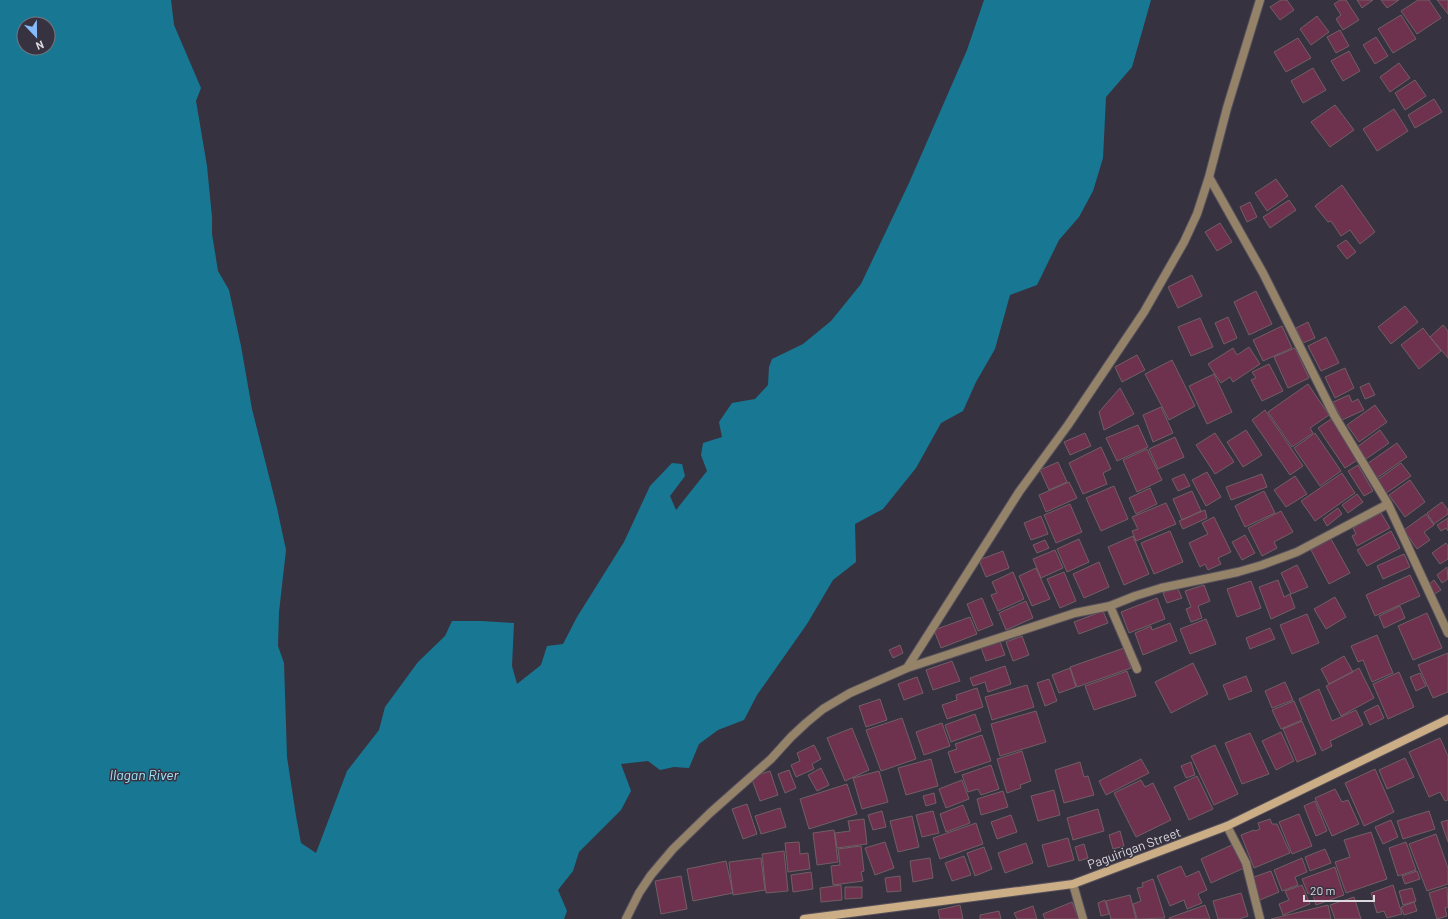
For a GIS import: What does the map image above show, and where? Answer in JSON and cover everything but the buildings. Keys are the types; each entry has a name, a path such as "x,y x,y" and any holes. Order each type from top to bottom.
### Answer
{"main road":[{"name":"Paguirigan Street","path":"804,919 1073,884 1227,826 1448,719"}],"street":[{"path":"907,668 1019,492 1068,426 1144,312 1184,242 1197,214 1209,177 1227,108 1260,0"},
{"path":"1209,177 1263,273 1334,415 1388,504 1448,633"},
{"path":"626,919 639,893 651,875 673,849 710,813 771,759 806,723 823,709 850,693 907,668 1074,613 1110,606 1161,588 1238,572 1280,559 1297,552 1388,504"},
{"path":"1110,606 1137,668"},
{"path":"1227,826 1246,863 1260,919"},
{"path":"1073,884 1083,919"}],"water":[{"name":"Ilagan River","path":"0,0 171,0 174,25 201,88 196,101 207,166 212,217 212,234 218,271 229,290 252,409 286,550 279,612 278,646 284,663 287,757 301,843 316,853 347,771 379,730 385,707 418,662 445,636 452,621 514,623 512,666 517,684 541,665 547,646 563,644 577,617 624,542 650,486 672,463 682,464 685,476 670,496 676,510 707,471 701,455 703,443 722,437 719,422 732,403 755,399 768,385 769,367 772,359 803,344 831,321 861,284 909,183 967,50 984,0 1151,0 1132,67 1106,97 1103,158 1093,191 1079,217 1059,240 1037,285 1010,295 995,349 976,382 963,411 941,423 916,468 883,509 855,524 856,562 833,580 807,624 757,695 744,720 718,730 699,744 689,768 674,767 660,770 648,761 621,764 631,791 621,810 579,852 573,871 558,890 567,911 564,919 0,919"}]}
